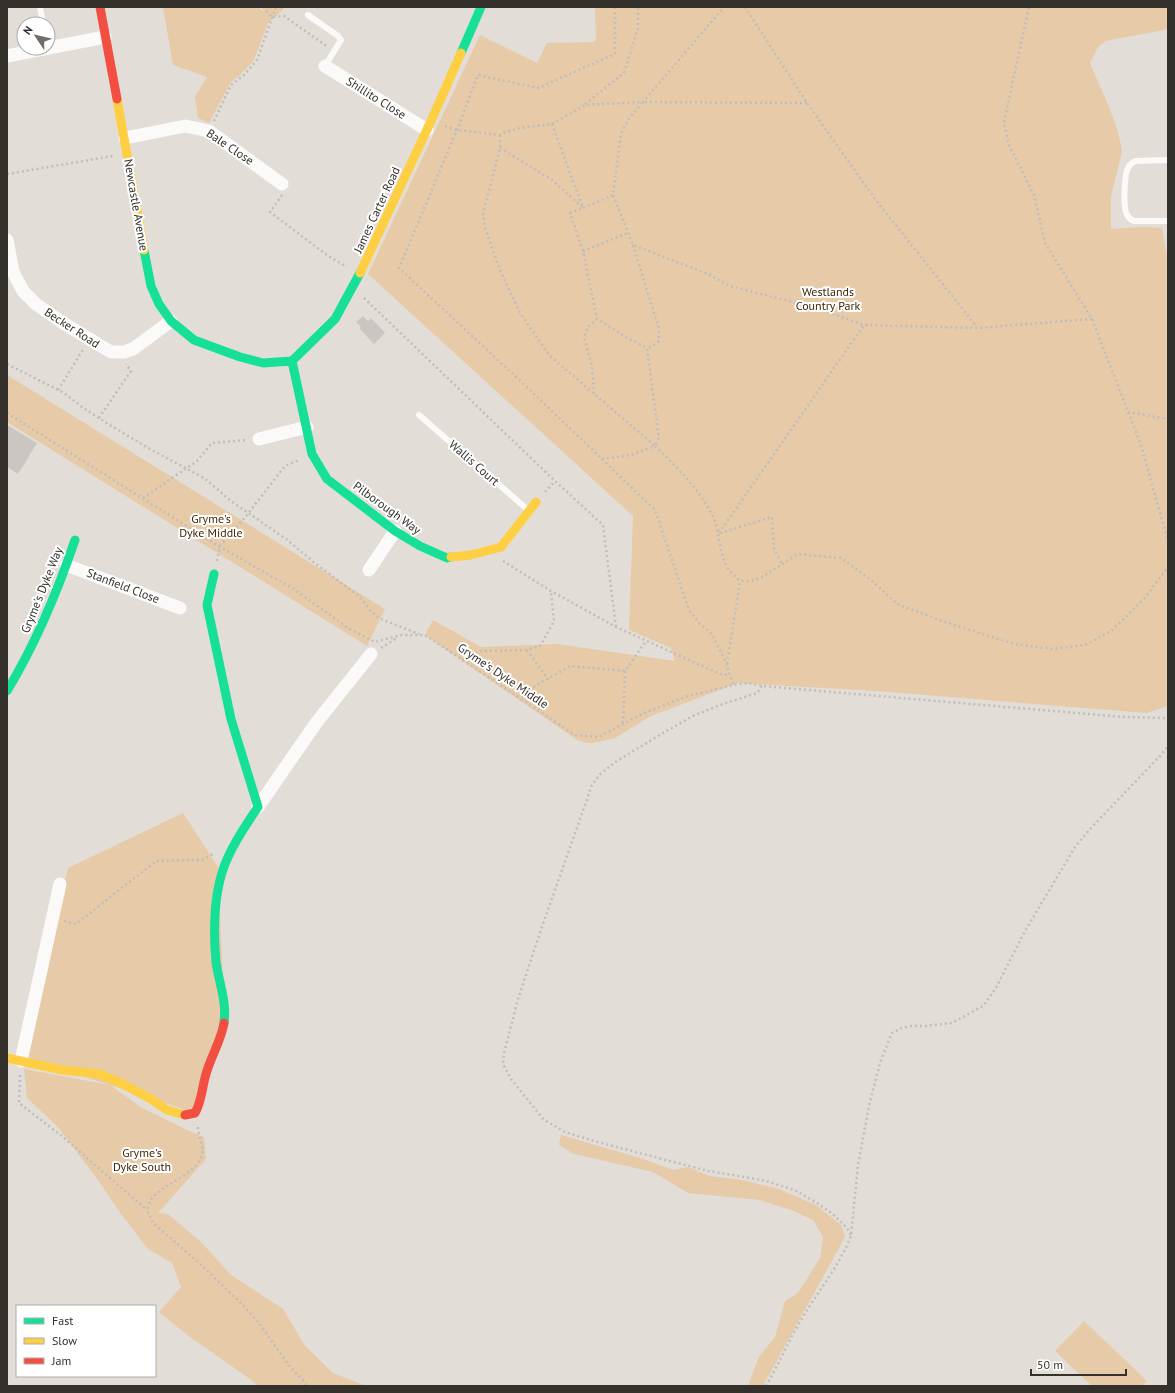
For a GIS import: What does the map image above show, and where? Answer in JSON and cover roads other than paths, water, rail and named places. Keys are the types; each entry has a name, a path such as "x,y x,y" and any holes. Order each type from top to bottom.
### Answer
{"street":[{"name":"Newcastle Avenue","path":"100,7 151,286 159,304 171,321 194,340 240,357 263,363 292,361"},
{"name":"James Carter Road","path":"292,361 335,319 359,274 429,126 475,9"},
{"path":"56,46 105,37"},
{"name":"Shillito Close","path":"325,66 429,126"},
{"name":"Bale Close","path":"125,138 185,126 209,130 282,184"},
{"name":"Becker Road","path":"7,240 13,272 22,291 36,304 110,352 124,352 133,349 171,321"},
{"name":"Pilborough Way","path":"292,361 312,454 327,479 395,531 420,546 447,558 471,555 501,547 536,502"},
{"path":"259,439 307,427"},
{"path":"369,570 395,531"},
{"name":"Gryme's Dyke Way","path":"7,691 14,681 44,622 75,540"},
{"name":"Stanfield Close","path":"66,565 180,608"},
{"path":"214,574 207,605 232,719 258,807"},
{"path":"7,1058 62,1070 99,1074 120,1082 167,1110 184,1116 195,1113 200,1106 206,1071 220,1040 225,1024 224,1005 217,966 215,943 215,911 218,886 223,866 232,847 258,807 316,724 371,654"},
{"path":"21,1061 60,884"}],"lane":[{"path":"308,15 338,36 341,40 325,66"},
{"path":"1168,160 1135,161 1131,164 1125,177 1125,207 1126,215 1134,221 1168,220"},
{"name":"Wallis Court","path":"419,415 529,511"}],"park label":[{"name":"Westlands Country Park","path":"828,299"},
{"name":"Gryme's Dyke Middle","path":"211,526"},
{"name":"Gryme's Dyke South","path":"142,1160"}]}
